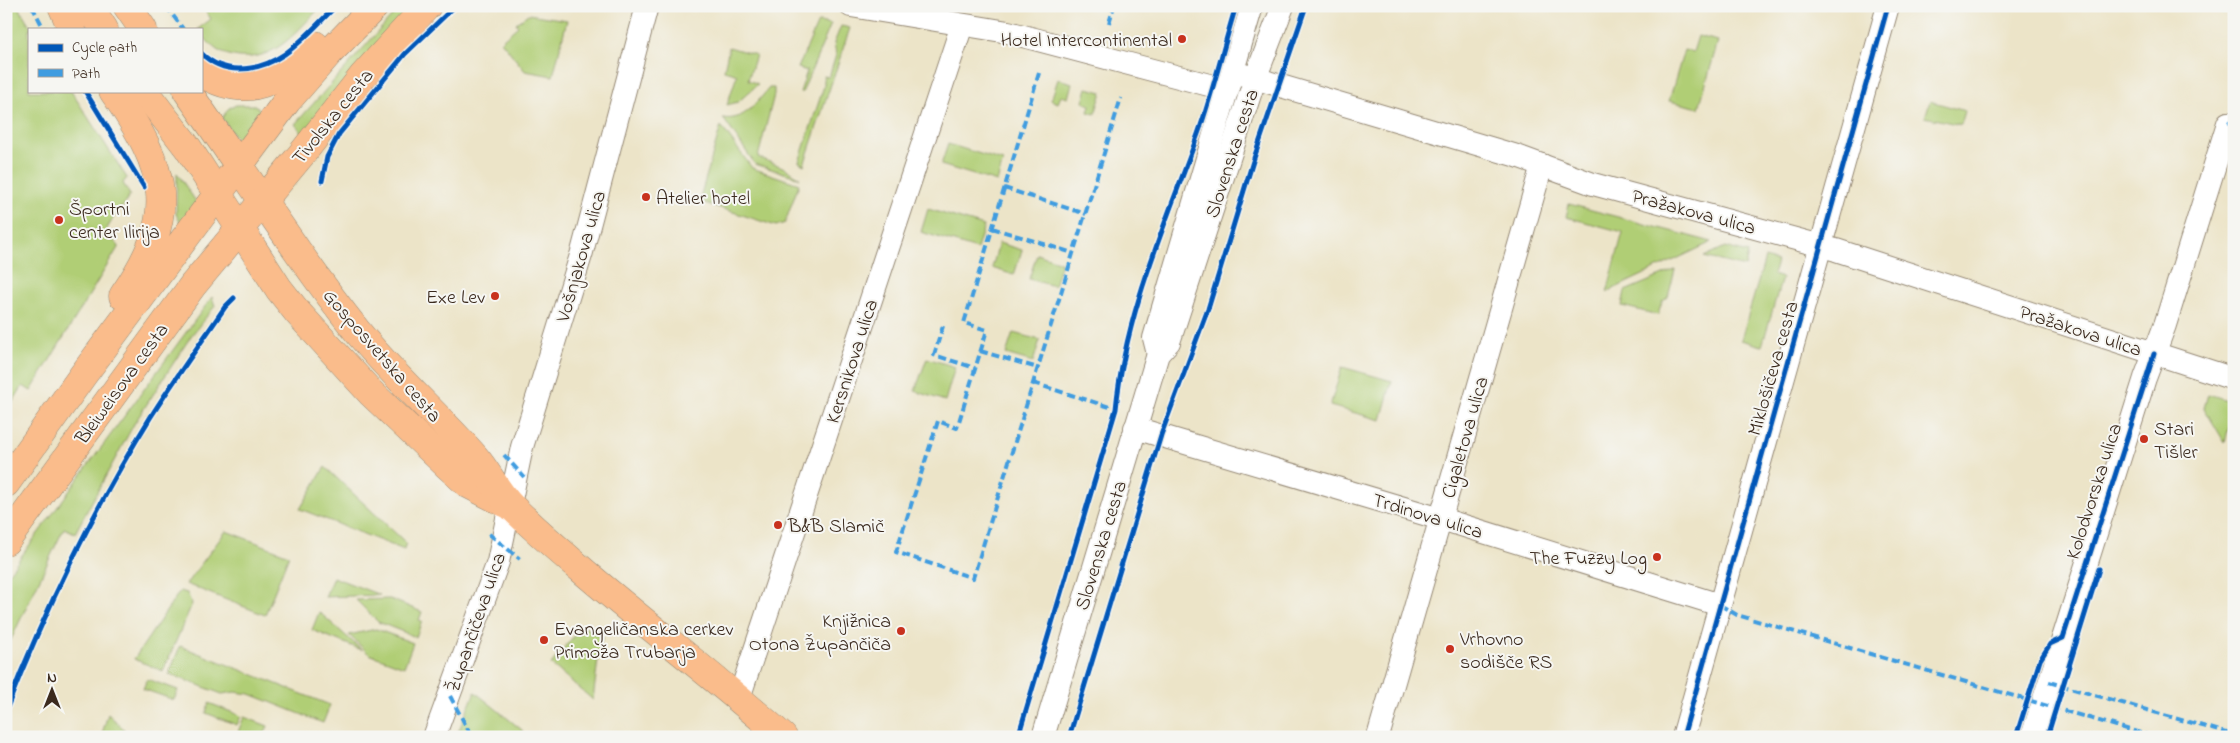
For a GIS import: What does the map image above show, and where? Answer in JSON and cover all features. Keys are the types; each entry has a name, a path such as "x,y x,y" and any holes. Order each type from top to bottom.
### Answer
{"main road":[{"path":"62,6 72,28"},
{"path":"89,6 103,28"},
{"path":"127,6 142,28"},
{"name":"Tivolska cesta","path":"218,195 287,101 375,6"},
{"name":"Tivolska cesta","path":"240,229 363,76 427,6"},
{"path":"202,74 222,84 238,87 249,87 268,82 297,63 322,38 356,26"},
{"path":"83,376 92,349 151,247 159,224 161,211 158,176 152,158 133,121 114,92"},
{"name":"Gosposvetska cesta","path":"145,92 188,148 279,289 298,313 371,393 468,484 510,505"},
{"name":"Gosposvetska cesta","path":"188,92 356,329 398,377 476,458 510,505 628,608 784,737"},
{"name":"Bleiweisova cesta","path":"6,483 218,195"},
{"name":"Bleiweisova cesta","path":"6,541 193,285 240,229"}],"street":[{"name":"Vošnjakova ulica","path":"510,505 522,447 585,243 647,6"},
{"name":"Pražakova ulica","path":"850,6 1008,32 1150,68 1230,81 1255,79 1542,165 1593,184 1822,246 2234,380"},
{"name":"Slovenska cesta","path":"1158,354 1154,338 1252,6"},
{"name":"Slovenska cesta","path":"1042,737 1158,354 1169,342 1255,79 1283,6"},
{"name":"Miklošičeva cesta","path":"1683,737 1888,6"},
{"name":"Kersnikova ulica","path":"739,698 962,24"},
{"name":"Kolodvorska ulica","path":"2032,737 2228,122"},
{"name":"Cigaletova ulica","path":"1378,737 1542,165"},
{"name":"Trdinova ulica","path":"1135,428 1441,519 1720,605"},
{"name":"Župančičeva ulica","path":"434,737 492,581 510,505"}],"green space":[{"name":"Športni center Ilirija","path":"6,6 18,6 31,28 28,28 28,92 72,92 127,178 123,183 130,195 122,208 120,207 105,232 119,246 31,391 23,386 6,412"},
{"path":"202,6 322,6 286,42 265,54 252,57 228,55 217,50 209,43 202,34 202,28 199,28 211,19"},
{"path":"401,6 411,6 303,134 295,124"},
{"path":"528,14 567,20 553,76 525,71 501,41 518,26 516,23"},
{"path":"818,22 831,24 802,93 800,92 807,71 798,68"},
{"path":"841,26 850,28 804,165 799,162 824,86 824,76 829,77 836,55 834,43"},
{"path":"1698,36 1718,41 1699,108 1669,101 1684,50 1693,52"},
{"path":"729,47 756,55 748,80 758,84 738,102 727,105 737,75 724,70"},
{"path":"1058,79 1072,83 1068,98 1061,96 1058,103 1051,100"},
{"path":"769,88 774,88 774,95 758,157 785,168 800,178 755,164 723,118 737,117 744,114 755,105"},
{"path":"1087,88 1102,92 1095,114 1088,112 1090,105 1083,102"},
{"path":"1930,101 1965,111 1961,125 1925,117"},
{"path":"236,105 255,105 263,114 239,143 222,118 229,108"},
{"path":"721,126 752,168 799,184 785,223 776,226 699,201"},
{"path":"948,144 1003,161 997,182 941,165"},
{"path":"177,173 197,203 182,226 176,214"},
{"path":"1569,204 1712,242 1607,292 1623,232 1566,217"},
{"path":"928,209 984,226 977,249 921,232"},
{"path":"999,243 1022,250 1014,275 992,268"},
{"path":"1725,247 1748,253 1745,267 1704,257"},
{"path":"1037,254 1061,262 1054,286 1029,279"},
{"path":"1765,258 1777,262 1773,275 1782,278 1762,346 1741,340"},
{"path":"1675,270 1668,297 1662,302 1658,315 1622,306 1625,291"},
{"path":"212,297 215,306 191,336 134,424 75,533 64,528 6,650 6,577"},
{"path":"1013,333 1040,340 1033,362 1006,354"},
{"path":"927,358 955,367 945,401 915,391"},
{"path":"1342,367 1392,381 1381,420 1330,406"},
{"path":"2208,394 2234,402 2234,421 2230,421 2225,443 2204,408"},
{"path":"325,467 406,543 404,550 300,509"},
{"path":"226,531 289,555 265,615 186,584"},
{"path":"333,577 380,595 325,597"},
{"path":"180,591 187,593 192,604 163,671 134,659"},
{"path":"390,599 422,612 419,620 422,621 416,637 378,622 356,600"},
{"path":"319,612 362,650 312,630"},
{"path":"582,626 603,637 600,643 593,700 551,664"},
{"path":"376,629 413,643 404,667 369,654 349,635"},
{"path":"180,646 330,705 323,723 250,694 235,692 222,694 169,674"},
{"path":"147,679 178,690 174,700 143,689"},
{"path":"475,692 522,730 524,737 456,737"},
{"path":"209,703 241,716 237,725 206,713"},
{"path":"108,714 124,729 121,737 101,737"},
{"path":"244,717 268,726 263,737 236,737"}],"marked path":[{"path":"32,6 43,28"},
{"path":"166,6 182,28"},
{"path":"1109,23 1114,6"},
{"path":"1039,73 964,323 987,330 957,428 938,421 896,552 973,578 1121,98"},
{"path":"2228,123 2234,121"},
{"path":"1004,188 1086,214"},
{"path":"992,228 1073,253"},
{"path":"943,326 934,355 975,368"},
{"path":"980,351 1038,368"},
{"path":"1033,383 1116,409"},
{"path":"504,455 524,477"},
{"path":"489,534 520,559"},
{"path":"1720,605 1737,615 2154,737"},
{"path":"2049,682 2234,735"},
{"path":"450,696 472,737"}],"cycle path":[{"path":"202,54 218,65 233,69 254,67 268,63 293,48 336,6"},
{"path":"322,181 327,157 339,134 405,54 455,6"},
{"path":"1018,737 1116,409 1128,338 1137,304 1160,235 1198,134 1236,6"},
{"path":"1069,737 1161,435 1208,309 1253,161 1306,6"},
{"path":"1683,737 1888,6"},
{"path":"86,92 144,187"},
{"path":"6,710 54,598 110,487 159,404 225,307 234,298"},
{"path":"2016,737 2040,660 2050,644 2063,638 2154,354"},
{"path":"2047,737 2099,569"}],"place":[{"name":"Hotel Intercontinental","path":"1182,39"},
{"name":"Atelier hotel","path":"646,197"},
{"name":"Športni center Ilirija","path":"59,220"},
{"name":"Exe Lev","path":"495,296"},
{"name":"Stari Tišler","path":"2144,439"},
{"name":"B&B Slamič","path":"778,525"},
{"name":"The Fuzzy Log","path":"1657,557"},
{"name":"Knjižnica Otona Župančiča","path":"901,631"},
{"name":"Evangeličanska cerkev Primoža Trubarja","path":"544,640"},
{"name":"Vrhovno sodišče RS","path":"1450,649"}]}
